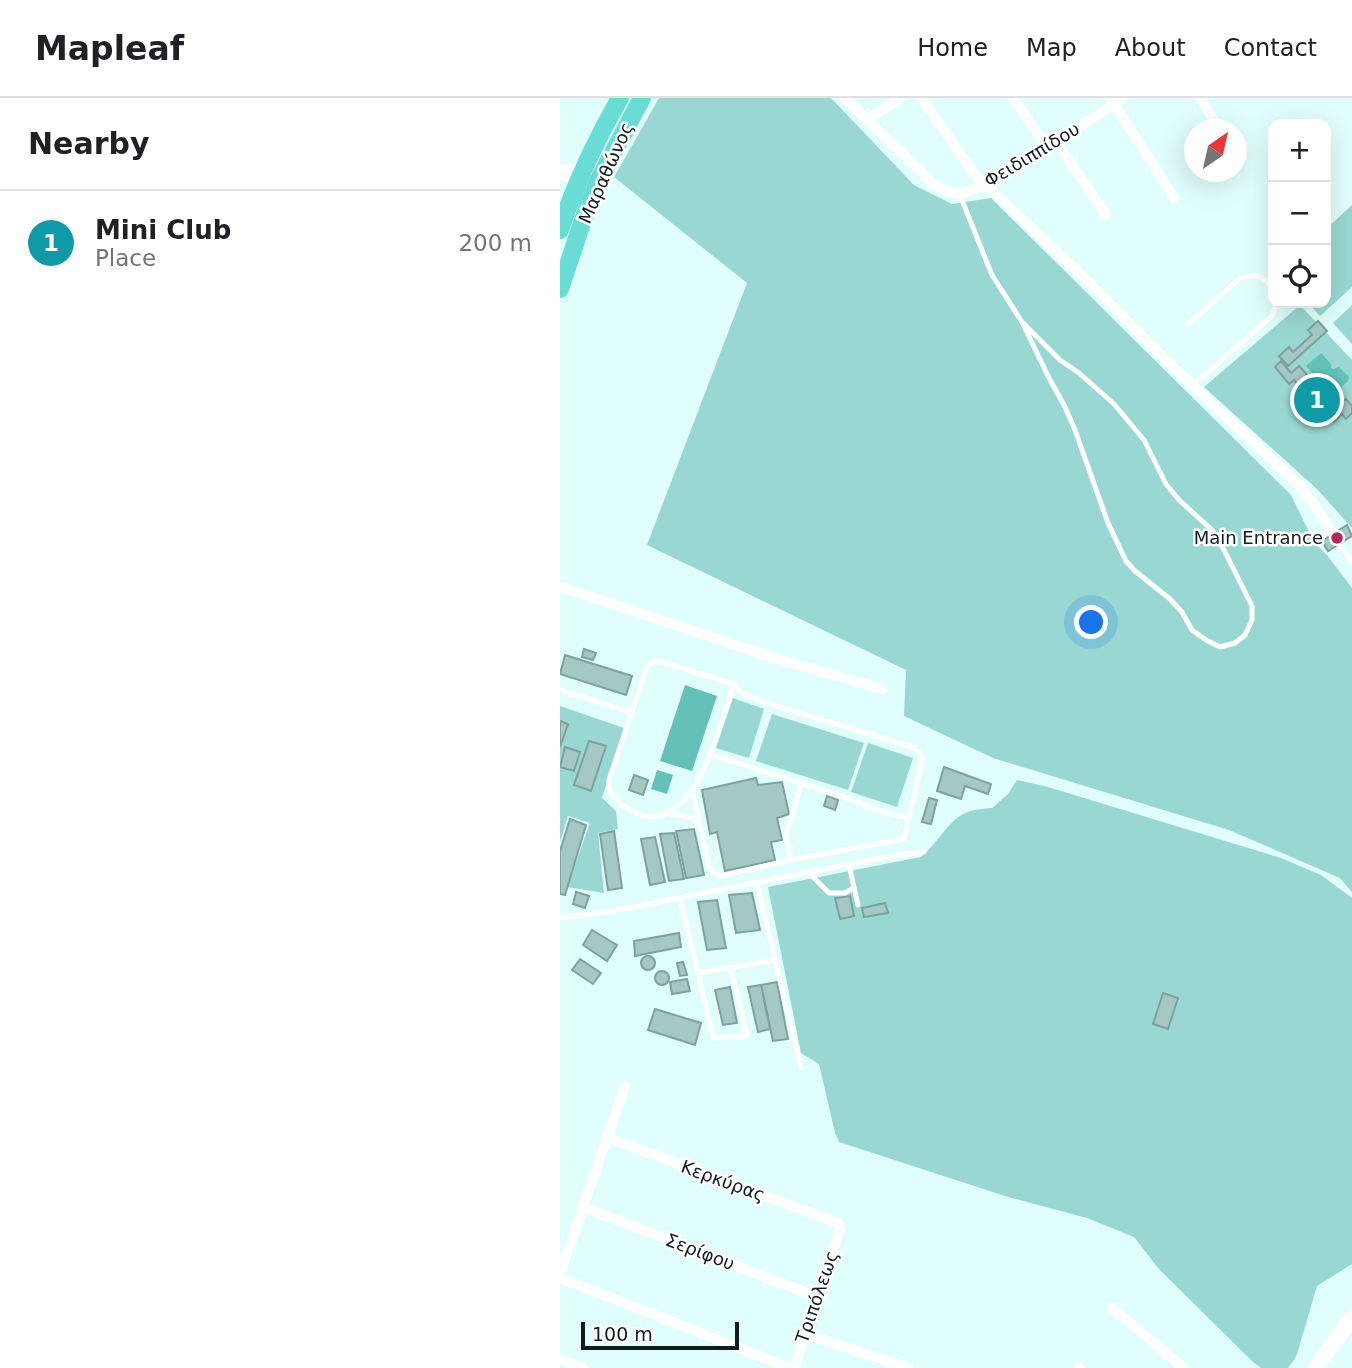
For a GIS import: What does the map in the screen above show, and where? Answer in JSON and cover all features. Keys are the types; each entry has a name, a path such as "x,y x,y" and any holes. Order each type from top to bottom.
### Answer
{"main road":[{"name":"Μαραθώνος","path":"560,230 572,181 620,98"},
{"name":"Μαραθώνος","path":"560,289 595,189 642,98"}],"street":[{"path":"845,98 933,184 959,194"},
{"path":"867,120 900,98"},
{"path":"921,98 985,185 1300,486 1336,539"},
{"path":"1013,98 1106,215"},
{"path":"1200,98 1213,119"},
{"path":"1116,100 1174,197"},
{"name":"Φειδιππίδου","path":"959,194 985,185 1116,100"},
{"path":"560,172 568,171 572,181 595,189"},
{"path":"560,587 771,657 882,689"},
{"path":"625,1086 560,1276 792,1368"},
{"name":"Κερκύρας","path":"606,1138 839,1225"},
{"name":"Σερίφου","path":"583,1207 817,1297"},
{"name":"Τριπόλεως","path":"792,1368 840,1229 839,1225"},
{"path":"1112,1308 1184,1368"},
{"path":"1315,1368 1352,1318"},
{"path":"805,1334 909,1368"},
{"path":"560,1359 583,1368"}],"lane":[{"path":"959,194 992,275 1021,322 1075,430 1101,505 1117,546 1126,561 1170,599 1182,612 1192,630 1220,647 1235,643 1245,635 1252,620 1252,606 1212,530 1179,500 1166,484 1144,440 1114,404 1060,360 1021,322"},
{"path":"1188,324 1240,278 1258,275 1268,283"},
{"path":"1193,385 1272,316 1275,308"},
{"path":"1336,539 1352,562"},
{"path":"692,790 709,866 713,873 722,876 790,860 904,839 920,773 922,755 915,748 776,706 743,694 734,684 655,660 647,667 609,779 609,786 616,799 642,815 653,817 666,813 683,800 698,783 734,684"},
{"path":"560,690 632,713"},
{"path":"709,754 844,797 888,814 908,818"},
{"path":"790,860 786,835 801,784"},
{"path":"666,813 692,818 699,823"},
{"path":"560,918 608,912 924,852"},
{"path":"849,865 858,905"},
{"path":"809,873 829,894 845,893 853,888"},
{"path":"757,883 801,1068"},
{"path":"680,898 713,1038 747,1036 731,969"},
{"path":"698,973 775,960"}],"shaded area":[{"path":"659,98 831,98 914,185 952,204 991,198 1291,495 1314,542 1352,588 1352,892 1340,878 1229,830 993,758 904,716 906,670 647,545 747,283 614,177"},
{"path":"1352,205 1352,287 1331,306 1331,245 1331,224"},
{"path":"1352,305 1352,344 1333,323"},
{"path":"1296,308 1303,308 1352,360 1352,528 1317,489 1204,387"},
{"path":"1313,308 1329,308 1320,316"},
{"path":"1321,353 1331,364 1331,368 1339,367 1349,377 1330,397 1319,386 1322,377 1315,377 1306,366"},
{"path":"685,685 717,696 692,771 660,761"},
{"path":"733,698 764,709 749,758 716,748"},
{"path":"560,706 624,728 602,798 616,811 618,829 598,833 604,893 567,887 590,823 568,816 560,842"},
{"path":"772,714 864,743 848,790 756,761"},
{"path":"868,743 913,758 897,807 851,792"},
{"path":"657,770 673,775 667,794 651,789"},
{"path":"1017,780 1281,858 1321,875 1352,898 1352,1264 1317,1286 1297,1354 1288,1368 1261,1368 1254,1363 1158,1268 1134,1237 1087,1218 1005,1196 839,1142 819,1064 801,1053 768,887 921,857 950,824 966,813 992,808 1008,794"}],"building":[{"path":"1318,321 1327,331 1288,366 1279,356 1289,347 1293,352 1312,335 1308,330"},
{"path":"1281,361 1291,373 1299,366 1308,376 1298,385 1294,380 1289,384 1275,367"},
{"path":"1313,386 1331,404 1322,412 1318,408 1309,413 1303,407 1308,398 1304,394"},
{"path":"1346,399 1352,406 1352,413 1346,419 1342,414 1334,422 1328,414"},
{"name":"Main Entrance","path":"1347,525 1352,536 1328,551 1322,541"},
{"path":"584,649 596,653 593,660 582,657"},
{"path":"565,655 632,676 626,695 560,674"},
{"path":"560,721 568,724 560,747"},
{"path":"589,741 606,746 591,791 574,785"},
{"path":"565,747 580,752 574,771 560,767"},
{"path":"944,767 991,784 988,794 965,786 961,799 937,791"},
{"path":"634,775 648,780 643,795 629,790"},
{"path":"756,778 758,785 782,782 789,814 777,818 782,840 771,842 775,860 725,871 717,832 710,834 702,790"},
{"path":"827,796 838,800 835,810 824,806"},
{"path":"929,798 937,800 931,824 922,822"},
{"path":"570,819 586,825 565,895 560,894 560,851"},
{"path":"694,829 704,875 686,878 676,831"},
{"path":"614,831 622,888 608,890 600,834"},
{"path":"674,833 684,879 669,881 660,834"},
{"path":"655,837 665,882 650,885 641,839"},
{"path":"576,892 589,896 585,908 573,904"},
{"path":"752,893 760,930 736,933 729,895"},
{"path":"850,896 854,916 840,919 835,898"},
{"path":"717,900 726,948 707,950 698,902"},
{"path":"885,903 888,913 864,917 862,908"},
{"path":"592,930 617,945 607,961 583,945"},
{"path":"679,933 681,947 635,956 634,941"},
{"path":"648,956 653,958 653,968 648,970 643,968 641,963 643,958"},
{"path":"580,959 601,973 593,984 572,970"},
{"path":"683,962 687,975 680,976 677,963"},
{"path":"662,971 667,973 667,983 662,985 657,983 655,978 657,973"},
{"path":"687,979 690,991 672,994 670,982"},
{"path":"777,982 788,1039 773,1041 761,985"},
{"path":"761,985 770,1029 758,1032 748,987"},
{"path":"730,987 737,1023 723,1025 715,990"},
{"path":"1163,993 1178,998 1168,1029 1153,1024"},
{"path":"655,1009 701,1023 695,1045 648,1030"}],"place":[{"name":"Mini Club","path":"1317,400"},
{"name":"Main Entrance","path":"1337,538"}]}
